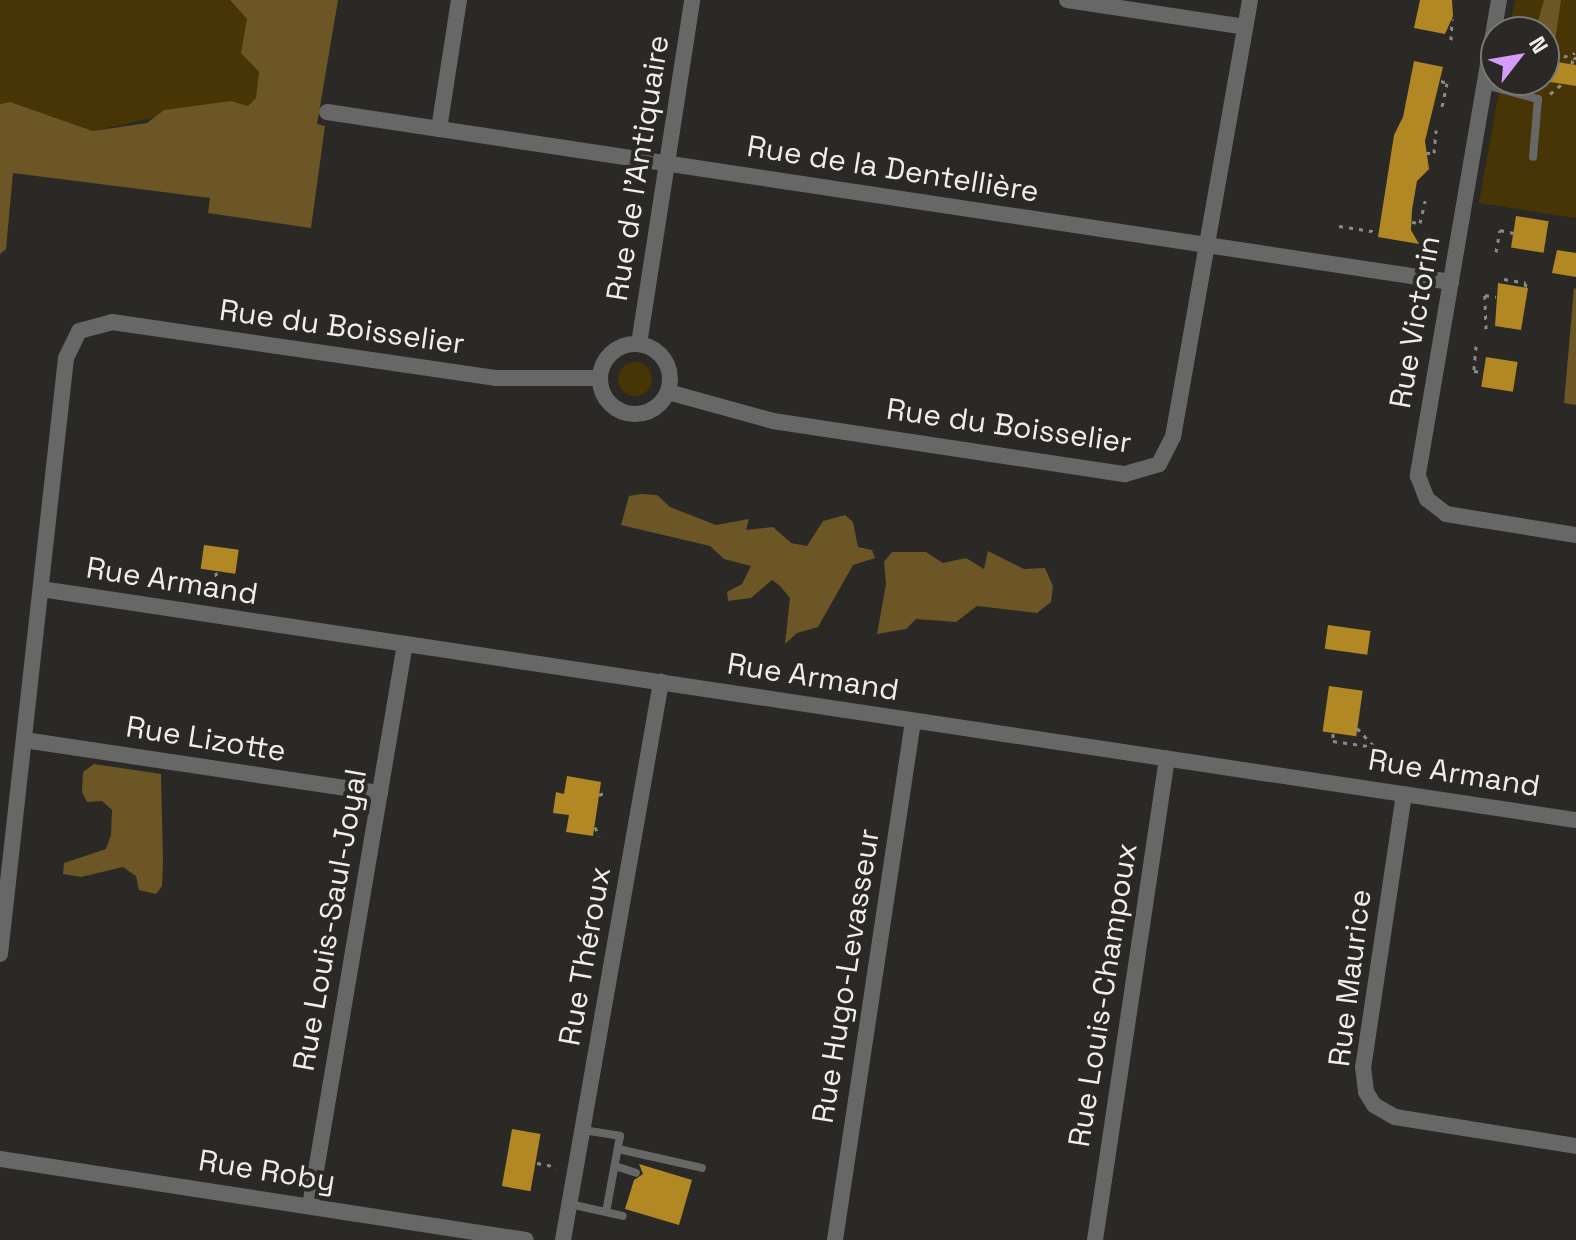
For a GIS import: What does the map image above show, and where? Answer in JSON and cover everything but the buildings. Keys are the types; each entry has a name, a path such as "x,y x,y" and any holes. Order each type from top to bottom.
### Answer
{"street":[{"path":"439,129 459,0"},
{"name":"Rue de l'Antiquaire","path":"639,344 692,0"},
{"path":"1067,0 1245,27"},
{"name":"Rue du Boisselier","path":"668,392 773,421 1137,474 1159,464 1170,449 1250,0"},
{"name":"Rue Victorin","path":"1482,96 1418,463 1423,493 1446,514 1576,535"},
{"name":"Rue de la Dentellière","path":"327,112 1451,282"},
{"name":"Rue du Boisselier","path":"41,589 66,358 79,331 112,322 495,378 600,378"},
{"path":"639,344 663,358 670,374 668,392 647,412 628,413 605,397 600,378 612,352 639,344"},
{"path":"0,954 41,589"},
{"name":"Rue Armand","path":"41,589 1576,820"},
{"name":"Rue Louis-Saul-Joyal","path":"310,1206 405,644"},
{"name":"Rue Théroux","path":"563,1240 661,682"},
{"name":"Rue Hugo-Levasseur","path":"835,1240 913,721"},
{"name":"Rue Lizotte","path":"24,740 380,793"},
{"name":"Rue Louis-Champoux","path":"1095,1240 1167,758"},
{"name":"Rue Maurice","path":"1404,794 1363,1067 1366,1092 1374,1105 1395,1117 1576,1146"},
{"name":"Rue Roby","path":"0,1159 526,1240"}],"lane":[{"path":"1526,96 1538,99 1533,157"},
{"path":"583,1130 620,1136 606,1212"},
{"path":"618,1149 702,1168"},
{"path":"615,1166 636,1173"},
{"path":"570,1204 623,1216"}],"path":[{"path":"1451,40 1452,19"},
{"path":"1572,64 1575,56"},
{"path":"1441,81 1447,83 1442,106"},
{"path":"1426,153 1434,153 1436,130"},
{"path":"1412,222 1420,223 1425,201"},
{"path":"1339,226 1379,232"},
{"path":"1496,252 1500,230 1514,233"},
{"path":"1504,279 1526,283 1525,288"},
{"path":"1486,329 1485,295 1496,297"},
{"path":"1476,346 1474,371 1483,372"},
{"path":"216,572 217,585 229,587"},
{"path":"1357,728 1375,747"},
{"path":"1333,733 1333,741 1384,748"},
{"path":"595,827 599,836"}],"shaded area":[{"path":"0,0 230,0 247,19 242,53 259,72 256,98 248,106 231,101 93,131 10,102 0,104"},
{"path":"230,0 338,0 317,124 325,126 311,228 208,213 210,198 13,173 6,249 0,254 0,104 10,102 93,131 147,123 164,110 231,101 248,106 256,98 259,72 241,53 247,19"},
{"path":"1515,0 1576,0 1576,218 1479,203 1498,96 1560,96 1560,16 1512,16"},
{"path":"1544,0 1561,0 1559,16 1540,16"},
{"path":"1576,289 1576,405 1564,403"},
{"path":"635,362 647,367 652,379 647,391 635,396 623,391 618,379 623,367"},
{"path":"657,495 670,507 716,525 749,519 746,530 773,527 791,543 807,546 823,521 845,515 853,522 858,547 872,550 875,558 853,565 818,627 797,633 785,644 790,598 780,586 772,580 751,598 728,601 727,592 742,584 751,566 724,559 710,546 621,525 629,496"},
{"path":"988,551 1024,569 1045,568 1053,586 1051,602 1037,613 977,606 956,622 916,619 906,629 877,634 886,584 884,562 892,552 926,552 943,563 966,558 984,569"},
{"path":"94,764 161,774 162,886 156,894 139,890 136,876 123,867 81,877 63,874 64,863 106,849 111,835 112,810 102,801 87,802 82,792 83,772"}]}
